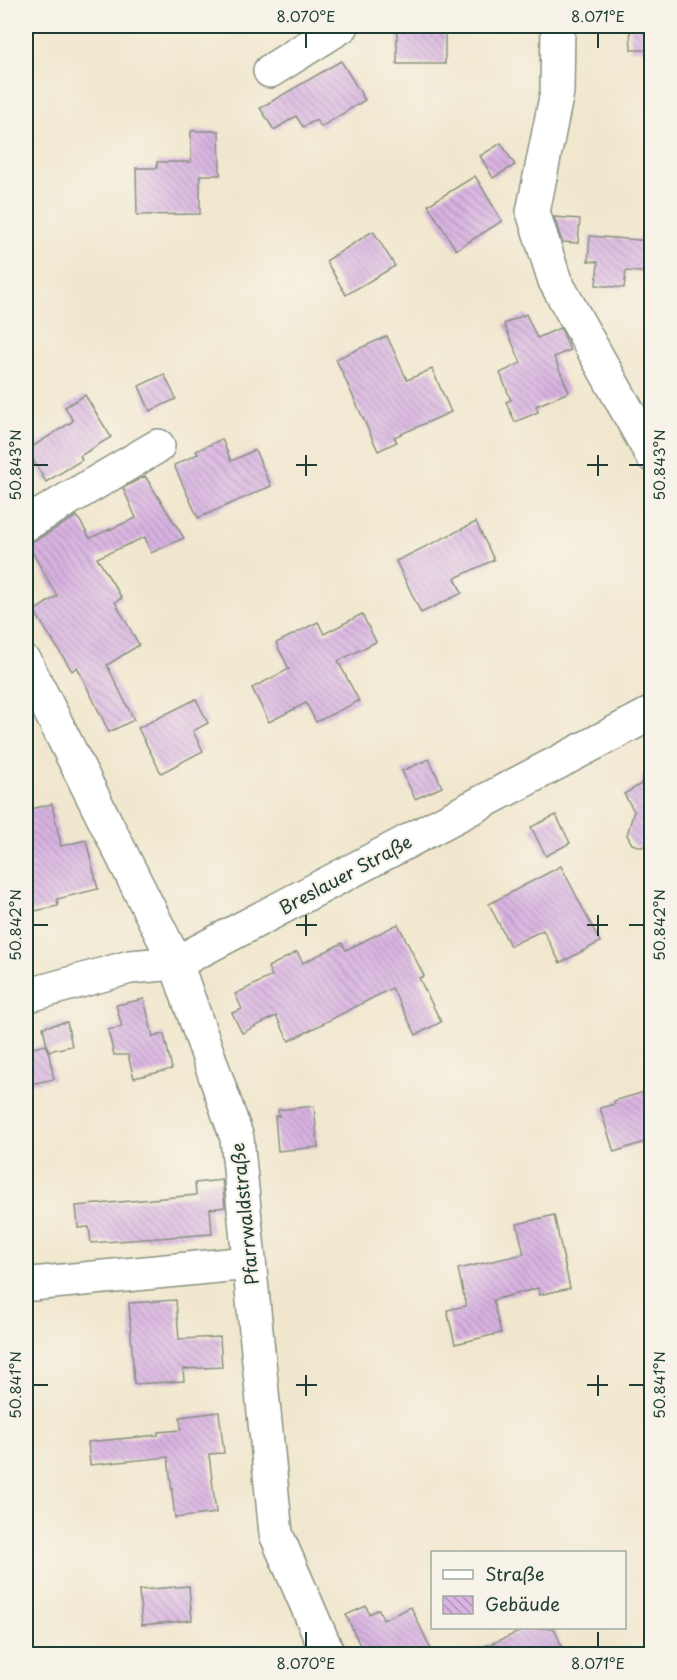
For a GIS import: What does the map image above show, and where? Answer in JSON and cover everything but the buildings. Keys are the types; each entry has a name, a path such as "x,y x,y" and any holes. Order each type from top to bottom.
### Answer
{"street":[{"path":"270,71 342,26"},
{"path":"558,26 557,92 533,212 555,281 651,455"},
{"path":"26,524 158,446"},
{"name":"Pfarrwaldstraße","path":"26,663 176,963 237,1138 276,1533 328,1654"},
{"name":"Breslauer Straße","path":"26,996 130,967 176,963 651,712"},
{"path":"32,1284 249,1263"}]}
